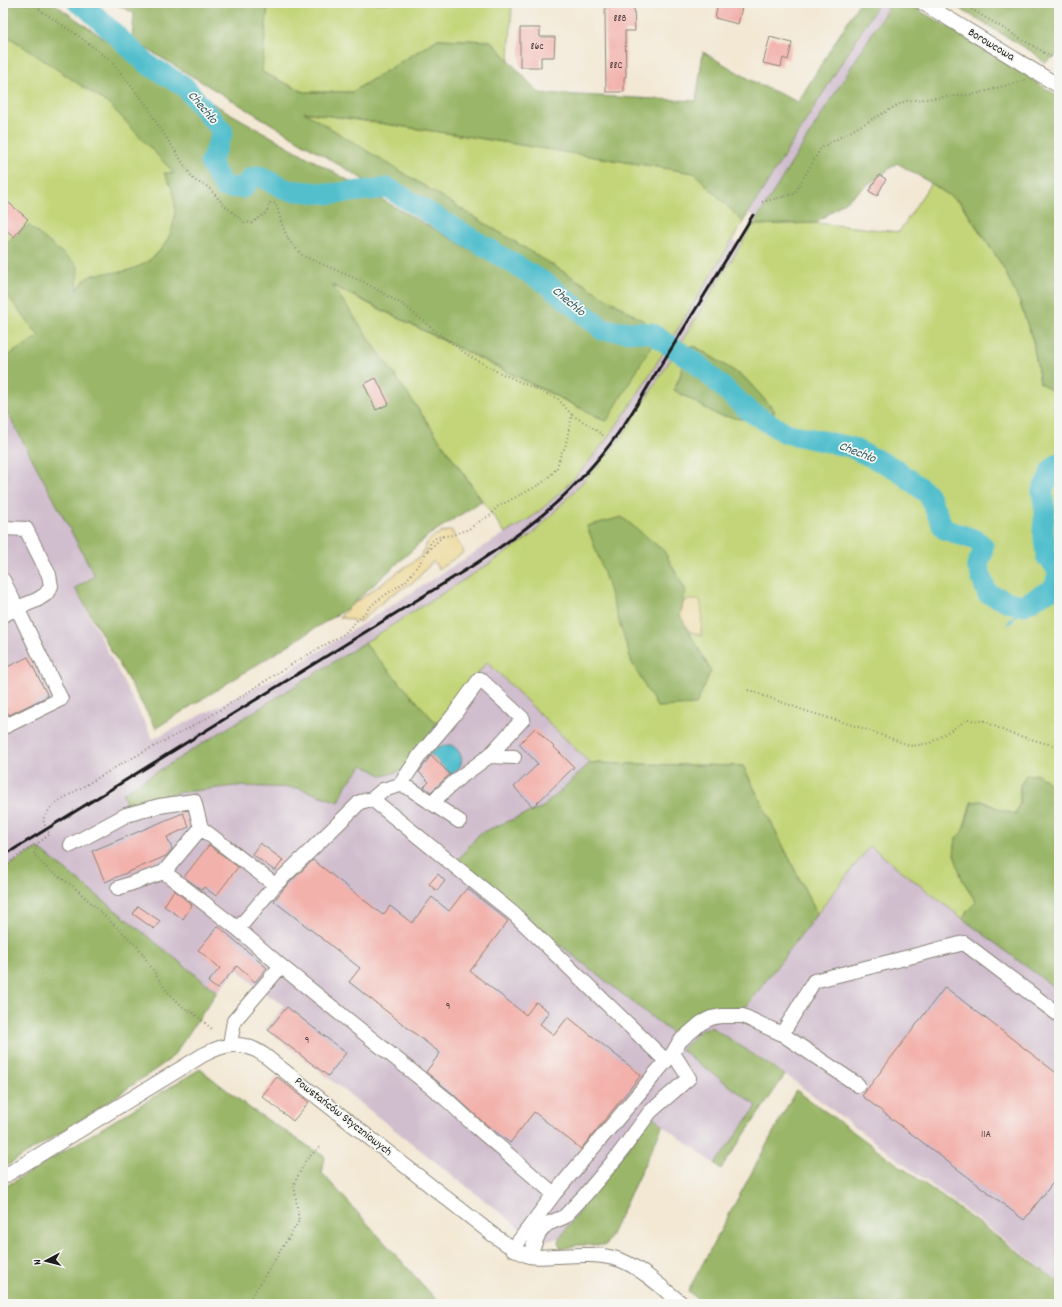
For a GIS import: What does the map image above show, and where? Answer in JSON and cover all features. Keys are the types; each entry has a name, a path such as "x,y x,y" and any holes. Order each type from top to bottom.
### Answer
{"street":[{"name":"Borowcowa","path":"922,3 1059,86"},
{"path":"3,528 26,529 49,575 51,586 46,594 37,600 3,615"},
{"path":"3,580 61,699 6,726 3,720"},
{"path":"400,785 420,755 453,716 480,679 523,719 489,756 458,778 432,803"},
{"path":"489,756 514,757"},
{"path":"238,929 275,884 360,802 372,799 383,790 400,785 406,786 459,821"},
{"path":"372,799 514,914 670,1057 689,1078 650,1112 617,1157 564,1217 547,1224 539,1233 530,1256"},
{"path":"71,845 126,816 159,806 194,801 201,828 275,884"},
{"path":"118,888 164,872 201,828"},
{"path":"164,872 238,929 281,966 446,1099 554,1194"},
{"path":"782,1034 814,980 964,943 1059,1015"},
{"path":"3,1177 203,1055 217,1048 230,1044 234,1021 281,966"},
{"path":"513,1249 554,1194 670,1057 680,1041 701,1022 716,1017 743,1016 782,1034 858,1085"},
{"name":"Powstańców Styczniowych","path":"230,1044 242,1045 264,1055 513,1249 530,1256 605,1256 621,1260 644,1273 682,1304"}],"path":[{"path":"34,3 41,11 73,32 111,62 149,108 151,114 194,180 208,187 225,206 244,222 252,223 266,213 270,203 276,204 289,241 303,256 364,282 405,306 443,337 468,354 496,371 558,399 572,415 604,436"},
{"path":"961,3 1053,58"},
{"path":"762,202 794,194 821,148 905,101 976,94 1042,76"},
{"path":"3,876 11,860 50,834 46,829 43,819 52,806 69,794 121,764 204,720 292,664 344,634 375,602 406,581 424,558 431,542 436,537 453,535 469,529 491,515 497,507 539,485 548,478 557,468 561,453 565,448 572,415"},
{"path":"748,690 912,746 930,743 967,720 984,721 1009,733 1059,747"},
{"path":"38,843 34,854 37,858 49,870 73,886 138,948 165,989 184,1008 192,1012 212,1029"},
{"path":"247,1304 299,1221 294,1184 306,1160 320,1146"}],"shaded area":[{"path":"879,3 891,3 757,218 749,213"},
{"path":"732,240 741,245 680,344 672,339"},
{"path":"665,349 674,354 623,435 600,464 532,535 364,643 123,793 126,806 176,793 235,786 298,788 339,801 346,785 363,765 383,776 403,770 437,724 487,662 590,763 543,807 480,833 676,1036 703,1013 713,1009 729,1007 745,1008 870,846 1059,991 1059,1281 782,1072 711,1027 682,1050 757,1106 715,1164 652,1117 559,1238 544,1240 544,1234 530,1236 266,1029 285,1006 260,990 237,969 217,992 38,848 3,869 3,413 6,412 95,576 75,588 153,739 285,673 532,516 575,477 601,446 616,427"}],"green space":[{"path":"3,3 53,3 129,56 628,339 132,40 134,13 113,3 268,3 262,72 304,92 352,92 438,39 491,41 539,93 696,101 703,52 756,83 798,102 859,3 879,3 743,222 694,173 453,134 304,112 660,331 607,421 332,285 482,501 429,535 349,607 156,728 75,588 95,576 7,412 3,413 3,359 39,336 3,290 3,237 8,241 28,225 78,266 77,290 87,278 91,276 101,273 129,270 151,259 160,250 172,230 175,206 171,185 164,173 174,173 110,105 3,33"},
{"path":"268,3 512,3 509,60 491,41 438,39 352,92 304,92 261,72"},
{"path":"891,3 906,3 978,44 1059,97 1059,391 1051,390 1040,383 1033,341 1020,303 1002,265 962,204 931,183 897,163 816,223 753,225"},
{"path":"950,3 1059,3 1059,54 1044,63 1034,53"},
{"path":"3,21 72,40 200,206 194,238 3,359"},
{"path":"303,112 453,134 694,173 743,222 640,390 609,436 592,458 554,498 530,518 505,533 331,285 606,421 659,331"},
{"path":"931,183 961,204 1002,265 1020,303 1033,341 1040,383 1051,390 1059,391 1059,783 1020,785 1020,802 1016,814 1001,810 982,801 971,802 963,831 968,890 977,902 967,911 963,919 870,846 817,914 743,766 590,763 487,662 437,724 364,643 532,535 600,464 623,435 674,354 681,363 682,371 674,390 718,415 758,422 775,412 745,378 696,347 680,344 753,225 816,223 899,232"},
{"path":"680,344 696,347 745,378 775,411 758,422 718,415 674,390 682,371 681,363 674,354"},
{"path":"622,517 664,551 686,591 680,615 711,671 696,705 657,707 632,663 603,570 587,526"},
{"path":"364,643 437,724 403,770 383,776 363,765 346,785 339,802 298,788 235,786 176,793 126,806 123,793"},
{"path":"590,763 743,766 817,914 745,1008 723,1008 706,1013 692,1022 676,1036 455,863 480,833 543,807"},
{"path":"1038,774 1050,784 1059,783 1059,991 963,919 967,911 976,902 962,879 954,854 956,838 963,831 972,802 982,801 1001,810 1015,814 1020,802 1020,785 1026,775"},
{"path":"38,848 217,992 169,1060 89,1115 3,1168 3,869"},
{"path":"711,1027 785,1075 721,1169 715,1164 757,1106 681,1050 701,1030"},
{"path":"200,1069 251,1109 325,1157 322,1173 440,1304 3,1303 3,1188"},
{"path":"796,1090 1059,1282 1059,1304 704,1304 688,1291"},
{"path":"652,1116 663,1125 606,1245 578,1245 560,1249 559,1238"}],"sand":[{"path":"451,530 464,552 439,569 433,561 415,581 391,595 359,622 340,617 349,607 421,556 426,545 432,538"},
{"path":"700,600 702,612 701,636 688,630 680,615 684,601"}],"water":[{"path":"451,745 459,752 462,760 459,768 451,775 430,754 439,747"}],"building":[{"path":"718,3 743,3 738,24 715,18"},
{"path":"634,6 635,31 625,31 626,77 624,77 624,92 606,92 605,7"},
{"path":"520,28 540,28 540,37 555,37 554,57 541,57 541,67 520,67"},
{"path":"770,37 792,43 788,60 783,58 781,67 763,63"},
{"path":"879,175 886,179 877,196 869,191"},
{"path":"3,198 28,219 14,237 3,227"},
{"path":"376,378 389,404 376,410 364,384"},
{"path":"28,657 48,696 9,715 3,704 3,669"},
{"path":"535,728 574,767 533,807 514,787 538,764 519,744"},
{"path":"431,755 450,774 431,792 424,787 429,782 419,772"},
{"path":"183,813 189,827 167,837 172,849 166,856 105,882 92,851"},
{"path":"260,843 283,860 275,871 252,854"},
{"path":"209,845 238,867 216,896 204,887 202,890 184,877"},
{"path":"313,860 383,915 390,906 412,923 432,897 449,911 467,888 508,921 470,971 526,1015 536,1002 549,1012 540,1024 554,1035 568,1017 641,1075 581,1149 534,1112 510,1143 483,1122 452,1093 426,1072 440,1053 349,982 360,968 274,901 285,887"},
{"path":"438,874 445,881 437,891 429,884"},
{"path":"174,890 192,905 183,919 164,906"},
{"path":"138,906 160,921 154,929 133,914"},
{"path":"218,926 267,968 255,982 237,966 217,989 208,982 220,968 198,950"},
{"path":"945,987 1059,1075 1059,1175 1024,1220 862,1096"},
{"path":"287,1007 346,1053 328,1076 268,1030"},
{"path":"277,1077 309,1102 293,1121 262,1096"}],"waterway":[{"name":"Chechło","path":"78,3 86,7 147,64 184,86 223,132 210,163 224,187 243,188 251,178 259,176 287,190 331,194 388,188 547,284 602,330 651,333 695,362 749,411 785,433 850,447 896,469 928,494 944,529 976,540 983,546 982,555 977,565 987,593 1011,603 1024,605 1054,588 1059,570"},
{"path":"594,333 599,326"},
{"name":"Chechło","path":"1059,463 1051,470 1042,491 1045,511 1043,530 1046,556 1059,570"},
{"path":"1009,623 1024,605"}],"railway":[{"path":"3,856 472,566 505,544 536,520 580,480 619,432 753,215"}]}
